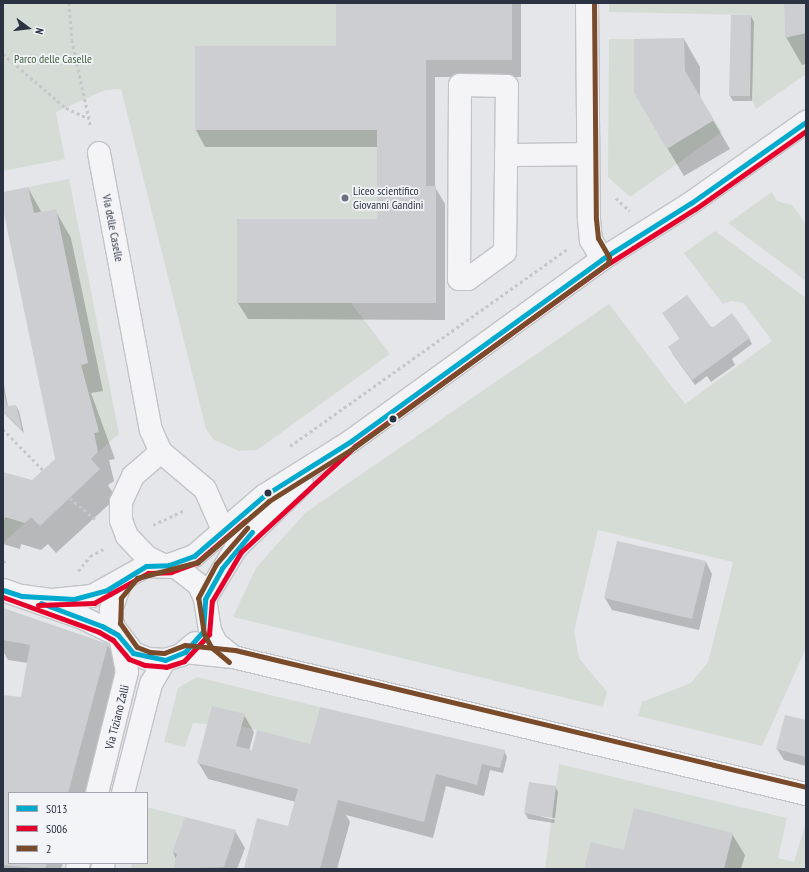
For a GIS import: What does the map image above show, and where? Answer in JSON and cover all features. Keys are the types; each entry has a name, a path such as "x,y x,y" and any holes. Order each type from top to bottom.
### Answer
{"street":[{"path":"587,3 586,154 591,240 602,259"},
{"path":"460,85 507,86 506,155 505,252 468,279 458,279 460,85"},
{"path":"13,593 70,599 92,596 121,582 146,566 165,565 194,556 265,495 351,441 602,259 691,203 806,122"},
{"name":"Via delle Caselle","path":"99,154 151,430 161,452 205,489 211,498 223,530"},
{"path":"506,155 586,154"},
{"path":"13,593 83,618 119,638 133,653 148,659 165,660 185,652 203,631 206,607 236,548 351,441"},
{"path":"161,452 127,484 121,502 121,520 127,536 147,557 189,574 206,607 216,643 233,657"},
{"path":"119,638 111,610 121,582"},
{"name":"Via Tiziano Zalli","path":"97,792 127,672 119,638"},
{"path":"185,652 233,657 806,794"},
{"name":"Via Tiziano Zalli","path":"123,792 151,684 165,660"}],"path":[{"path":"69,3 88,118 99,154"},
{"path":"3,54 66,108 88,118"},
{"path":"284,451 568,248 591,240"},
{"path":"3,429 43,470"},
{"path":"70,599 82,563 127,536 211,498"}],"green space":[{"name":"Parco delle Caselle","path":"3,3 336,3 336,46 195,47 195,130 377,130 377,219 237,219 237,303 351,303 390,354 257,450 239,451 214,440 206,429 121,89 105,90 56,112 65,159 3,171"},
{"path":"609,3 784,3 785,37 806,33 806,74 756,109 750,96 751,15 609,12"},
{"path":"609,39 634,39 634,93 667,148 714,120 722,132 630,197 608,177"},
{"path":"69,179 119,434 98,452 94,433 99,431 81,365 88,363 56,209 34,213 28,187"},
{"path":"772,192 777,201 792,205 806,224 806,281 728,223"},
{"path":"715,231 806,298 806,648 762,746 638,716 642,702 691,683 708,662 733,562 598,530 574,631 579,658 607,692 603,707 233,617 256,568 305,513 609,304 685,404 772,341 744,303 731,301 723,304 684,253"},
{"path":"5,517 25,523 3,543 3,521"},
{"path":"197,677 320,707 310,744 241,726 193,723 185,747 164,742 178,688"},
{"path":"559,764 787,818 778,858 794,862 806,822 806,869 545,869"},
{"path":"148,807 185,817 172,852 177,854 173,869 131,869 132,864 148,864"}],"building":[{"path":"336,3 512,3 512,60 426,60 426,186 436,186 436,303 237,303 237,219 377,219 377,130 195,130 195,46 336,46"},
{"path":"784,3 806,3 806,33 785,38"},
{"path":"731,15 751,15 750,96 729,96"},
{"path":"684,38 685,71 714,120 667,149 634,93 634,39"},
{"path":"28,187 34,213 56,209 88,363 81,365 99,432 94,433 98,452 91,459 100,469 40,526 31,517 25,523 5,517 3,524 3,472 32,480 55,459 3,209 3,192"},
{"path":"687,295 712,328 732,313 750,338 692,380 668,347 680,338 662,313"},
{"path":"3,390 7,406 16,405 22,430 3,411"},
{"path":"617,541 706,561 692,619 604,598"},
{"path":"3,608 108,644 68,792 8,792 8,864 47,864 45,869 3,865 3,695 21,697 30,645 3,640"},
{"path":"212,706 245,714 236,746 252,750 257,730 310,744 320,707 505,750 500,768 482,764 477,785 436,774 424,822 338,800 320,869 244,869 257,818 288,826 298,789 197,763"},
{"path":"785,715 806,720 806,757 776,749"},
{"path":"529,782 556,786 552,818 524,813"},
{"path":"634,808 733,833 724,869 584,869 591,842 624,850"},
{"path":"185,817 236,830 224,867 173,869 177,854 172,852"}],"transit line":[{"name":"2","path":"594,3 596,219 598,238 609,257 608,263 355,447 269,501 198,562 137,578 121,598 120,623 137,647 150,652 164,653 185,645 235,650 806,787"},
{"name":"S013","path":"3,590 22,596 74,599 107,590 146,566 169,565 194,556 265,495 351,441 602,259 691,203 806,122"},
{"name":"S006","path":"3,597 99,632 113,640 129,659 145,665 166,667 184,661 209,634 212,601 241,552 355,446 606,265 695,209 806,131"},
{"name":"S006","path":"38,605 94,603 148,573 171,572 196,563 245,521"},
{"name":"2","path":"229,662 211,647 204,634 198,598 216,564 247,528"},
{"name":"S013","path":"205,599 222,568 252,532"},
{"name":"S013","path":"41,603 102,626 118,635 133,653 165,660 185,652 203,631 205,599"}],"place":[{"name":"Liceo scientifico Giovanni Gandini","path":"345,198"}]}
